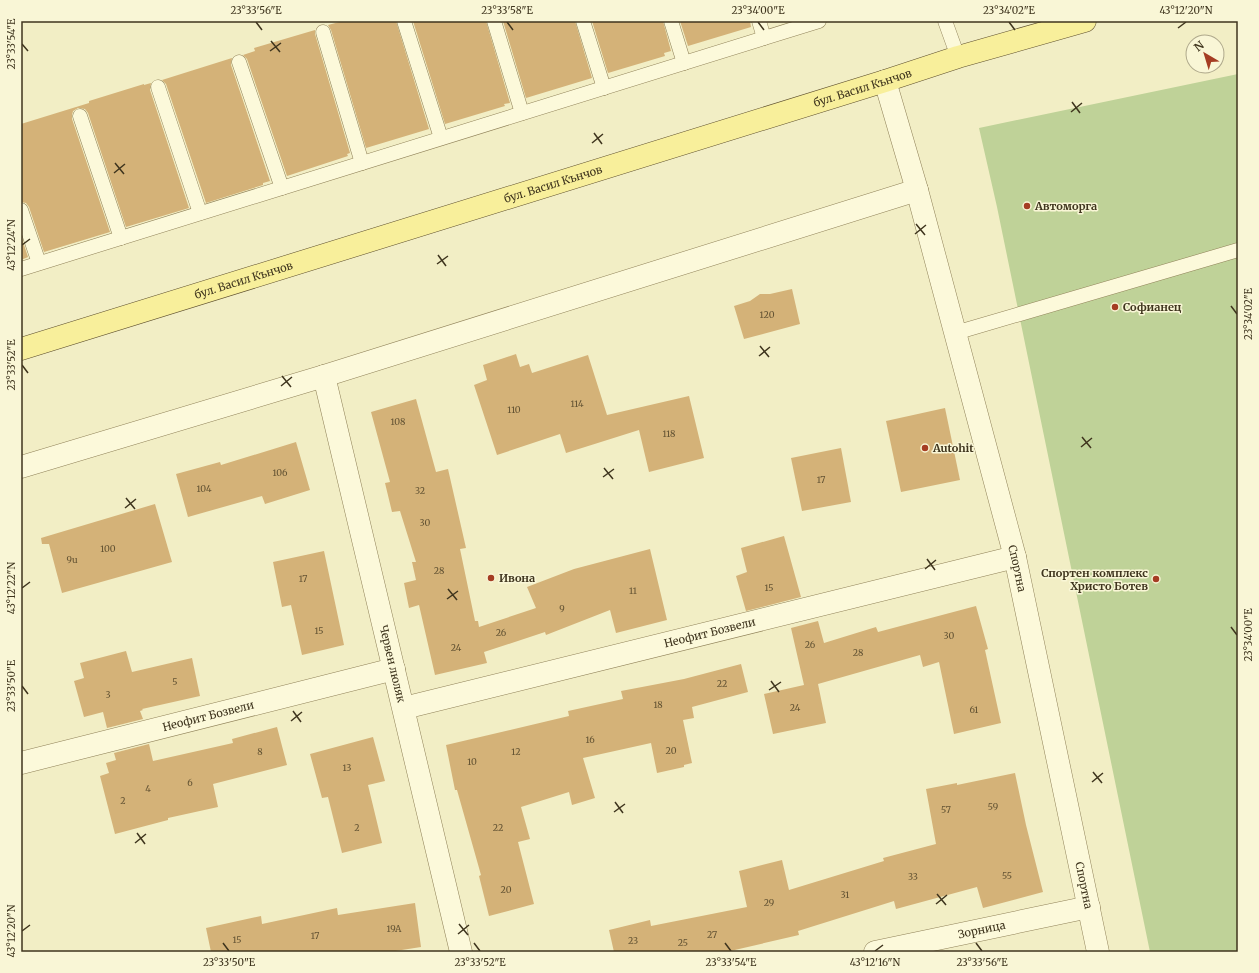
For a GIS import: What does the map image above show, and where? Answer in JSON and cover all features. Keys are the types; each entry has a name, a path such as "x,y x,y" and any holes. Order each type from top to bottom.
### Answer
{"main road":[{"name":"бул. Васил Кънчов","path":"21,349 958,57 1084,21"}],"street":[{"name":"Спортна","path":"885,81 917,190 1015,557 1098,952"},
{"path":"21,467 324,376 917,190"},
{"name":"Червен люляк","path":"324,376 461,952"},
{"name":"Неофит Бозвели","path":"404,708 1015,557"},
{"name":"Неофит Бозвели","path":"21,763 394,669"},
{"name":"Зорница","path":"875,952 1089,907"}],"lane":[{"path":"404,21 441,138"},
{"path":"494,21 522,113"},
{"path":"583,21 604,88"},
{"path":"671,21 684,63"},
{"path":"759,21 764,38"},
{"path":"21,269 819,21"},
{"path":"946,21 958,57"},
{"path":"323,32 362,163"},
{"path":"239,62 282,188"},
{"path":"158,88 200,213"},
{"path":"80,116 121,238"},
{"path":"21,210 39,263"},
{"path":"955,333 1238,250"}],"green space":[{"name":"Спортен комплекс Христо Ботев","path":"1238,74 1238,952 1150,952 997,207 979,128"}],"building":[{"path":"343,21 396,21 429,129 366,148 331,30 328,25"},
{"path":"413,21 486,21 510,103 504,104 505,106 445,124"},
{"path":"503,21 575,21 592,78 526,98"},
{"path":"592,21 663,21 671,51 664,53 665,56 608,73"},
{"path":"680,21 750,21 751,27 688,46"},
{"path":"315,30 350,153 347,154 348,156 287,176 247,59 243,55 255,51 254,48"},
{"path":"232,58 231,65 270,181 263,183 263,185 206,203 166,84 162,80"},
{"path":"151,83 150,90 189,208 126,227 88,113 85,109 78,108 73,111 72,119 110,232 44,252 29,207 26,203 21,202 21,124 89,103 89,101"},
{"path":"21,236 28,257 21,260"},
{"path":"792,289 800,324 744,339 734,306 750,301 760,294 770,294"},
{"path":"516,354 520,367 529,364 532,373 588,355 607,415 689,396 704,458 649,472 639,430 566,453 560,434 497,455 474,385 487,380 483,365"},
{"path":"416,399 436,472 448,469 466,548 460,549 475,621 478,621 479,627 536,608 527,587 574,569 650,549 667,620 616,633 610,610 546,635 545,632 484,652 487,663 435,675 419,605 409,608 404,583 416,580 412,562 416,562 400,511 392,512 385,483 390,482 371,412"},
{"path":"945,408 960,480 901,492 886,421"},
{"path":"296,442 310,490 265,504 262,496 188,517 176,474 220,462 221,465"},
{"path":"841,448 851,502 802,511 791,458"},
{"path":"155,504 172,562 62,593 49,544 42,544 41,538"},
{"path":"784,536 801,597 746,611 736,576 747,572 741,548"},
{"path":"324,551 344,645 302,655 291,605 282,607 273,562"},
{"path":"976,606 988,649 985,650 1001,723 954,734 939,662 923,667 920,655 818,684 826,723 773,734 764,694 804,685 791,628 818,621 824,643 876,627 878,632"},
{"path":"126,651 132,672 192,658 200,696 142,709 143,710 140,711 143,719 107,728 103,712 84,717 74,681 84,678 80,663"},
{"path":"741,664 748,692 692,707 694,718 683,720 692,763 684,765 684,767 657,773 651,743 583,758 595,798 572,805 569,792 521,807 530,839 518,842 534,904 489,916 479,876 481,875 457,790 455,790 446,745 569,716 568,711 623,699 621,691 684,679"},
{"path":"277,727 287,765 213,784 218,807 168,818 168,820 115,834 100,776 109,773 106,763 116,760 114,753 149,744 153,761 233,743 232,739"},
{"path":"373,737 385,781 368,785 382,843 342,853 328,797 322,798 310,754"},
{"path":"1015,773 1026,825 1043,892 983,908 977,887 896,909 894,901 798,931 799,935 726,952 614,952 609,930 650,920 651,926 747,907 739,871 782,860 789,890 884,861 883,858 936,844 926,789 957,783 957,785"},
{"path":"415,903 421,947 389,952 211,952 206,928 261,916 262,924 337,908 338,915"}],"place":[{"name":"Автоморга","path":"1027,206"},
{"name":"Софианец","path":"1115,307"},
{"name":"Autohit","path":"925,448"},
{"name":"Ивона","path":"491,578"},
{"name":"Спортен комплекс Христо Ботев","path":"1156,579"}]}
